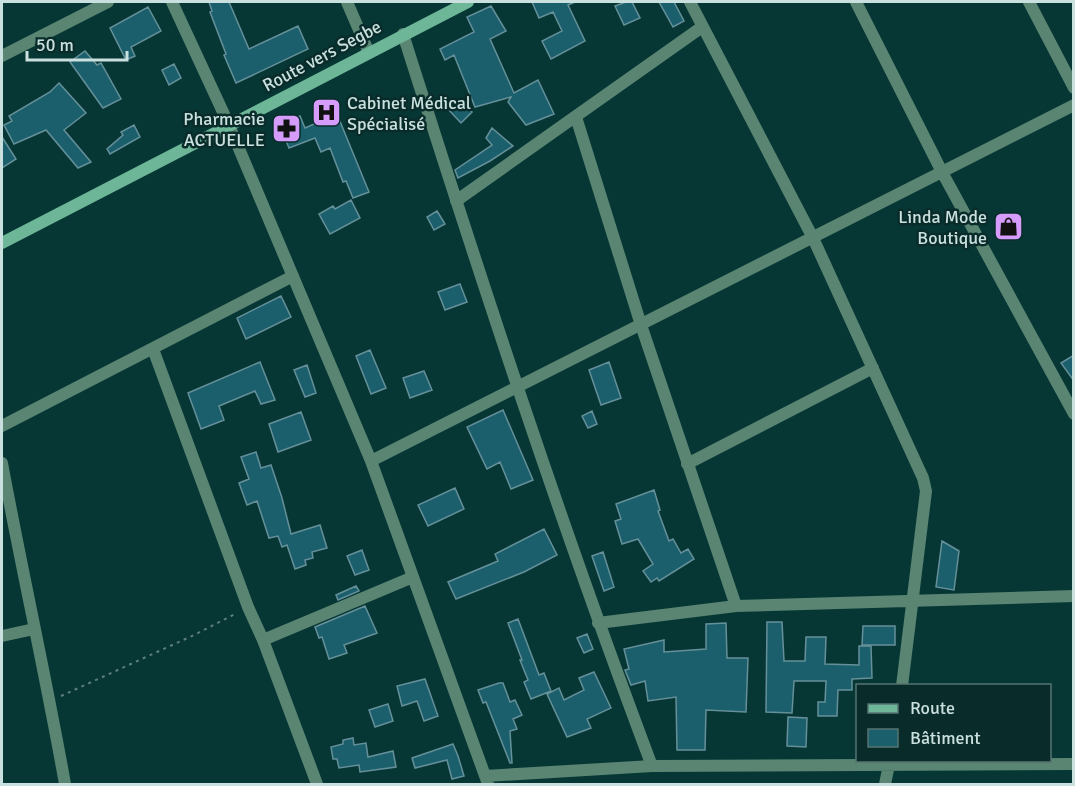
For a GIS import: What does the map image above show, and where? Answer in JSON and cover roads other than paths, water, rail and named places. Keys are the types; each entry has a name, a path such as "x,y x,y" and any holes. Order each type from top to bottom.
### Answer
{"main road":[{"name":"Route vers Segbe","path":"2,243 468,2"}],"street":[{"path":"2,56 108,2"},
{"path":"172,2 229,125 371,461 486,780 652,766 889,763 1074,764"},
{"path":"347,2 369,52"},
{"path":"690,2 813,238 925,485 902,684"},
{"path":"856,2 942,172 1074,414"},
{"path":"1029,2 1074,88"},
{"path":"456,201 702,27"},
{"path":"403,34 517,388 598,623 652,766"},
{"path":"371,461 1074,105"},
{"path":"576,117 641,325 736,606"},
{"path":"2,426 293,276"},
{"path":"153,350 248,607 263,640 317,784"},
{"path":"687,464 873,368"},
{"path":"2,464 65,784"},
{"path":"263,640 413,577"},
{"path":"598,623 736,606 1074,596"},
{"path":"2,636 34,629"},
{"path":"885,784 889,763"}],"place":[{"name":"Cabinet Médical Spécialisé","path":"326,113"},
{"name":"Pharmacie ACTUELLE","path":"286,129"},
{"name":"Linda Mode Boutique","path":"1008,227"}]}
